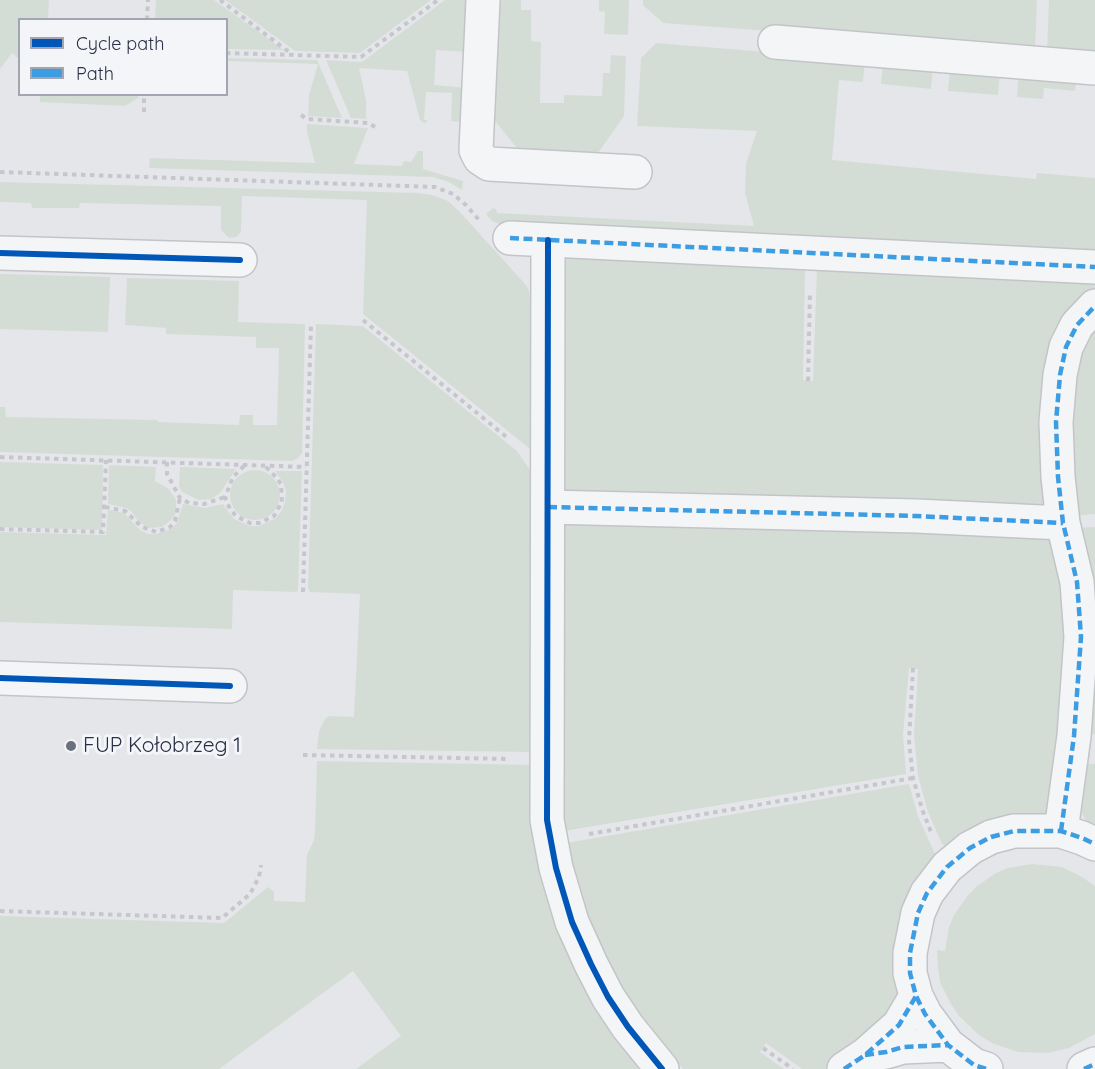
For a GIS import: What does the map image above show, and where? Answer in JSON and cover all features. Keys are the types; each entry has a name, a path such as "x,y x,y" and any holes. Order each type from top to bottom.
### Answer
{"street":[{"path":"483,0 476,150 480,158 489,164 635,172"},
{"path":"775,42 1095,68"},
{"path":"510,238 1095,267"},
{"path":"548,240 547,820 556,868 567,904 591,964 608,997 628,1027 662,1069"},
{"path":"0,253 240,260"},
{"path":"1061,831 1074,736 1081,637 1077,582 1063,523 1058,477 1056,422 1060,375 1066,347 1077,325 1095,306"},
{"path":"548,507 916,516 1063,523"},
{"path":"0,678 230,686"},
{"path":"986,1069 975,1065 948,1045 925,1014 916,996 910,973 910,953 918,913 927,893 947,867 969,848 991,837 1014,831 1061,831 1095,844"},
{"path":"854,1062 899,1024 916,996"},
{"path":"854,1062 903,1047 948,1045"},
{"path":"1084,1069 1095,1064"}],"path":[{"path":"147,18 148,0"},
{"path":"220,0 293,55"},
{"path":"228,53 361,57 438,0"},
{"path":"144,96 144,112"},
{"path":"301,115 307,119 368,123 375,127"},
{"path":"0,172 435,187 459,199 494,232 510,238"},
{"path":"808,381 810,253"},
{"path":"363,320 547,470"},
{"path":"303,592 311,324"},
{"path":"0,458 306,467"},
{"path":"0,529 103,532 106,460"},
{"path":"167,462 166,474 180,498 204,504 225,497"},
{"path":"245,465 233,477 225,497 236,516 250,523 259,523 274,516 279,509 282,493 276,477 264,465"},
{"path":"105,507 125,511 142,527 156,532 170,527 175,521 180,498"},
{"path":"913,668 909,741 913,778 921,809 947,867"},
{"path":"303,755 547,760"},
{"path":"550,840 913,778"},
{"path":"0,911 222,918 250,894 259,877 261,865"},
{"path":"763,1048 793,1069"}],"shaded area":[{"path":"0,0 49,0 48,18 18,18 18,58 12,53 0,69"},
{"path":"156,0 214,0 284,50 228,49 228,18 155,18"},
{"path":"225,0 431,0 360,53 295,51"},
{"path":"445,0 470,0 468,52 436,50 434,85 467,88 465,122 451,121 452,93 426,92 424,120 427,122 424,123 420,120 407,71 359,68 366,100 366,119 351,118 326,60 362,62"},
{"path":"497,0 521,0 521,10 531,10 531,41 541,42 540,103 564,103 564,95 602,96 603,73 610,73 611,55 626,56 624,116 598,153 517,148 491,116"},
{"path":"599,0 629,0 628,35 604,34 605,12 599,11"},
{"path":"643,0 1037,0 1035,51 663,23 643,5"},
{"path":"1049,0 1095,0 1095,55 1047,52"},
{"path":"656,43 865,60 863,82 839,80 832,160 1036,179 1037,173 1095,178 1095,256 508,228 492,221 486,214 493,208 497,213 754,226 745,193 746,164 757,131 637,126 641,58"},
{"path":"228,58 317,60 342,118 308,116 309,95 318,64 228,61"},
{"path":"883,62 933,66 931,89 881,84"},
{"path":"950,67 1000,70 998,95 948,91"},
{"path":"1019,72 1076,76 1075,91 1044,88 1043,99 1017,97"},
{"path":"40,96 139,96 125,106 40,102"},
{"path":"307,124 368,128 354,164 402,166 404,161 411,162 418,151 423,151 423,169 463,181 462,190 449,182 433,177 149,168 150,158 315,163"},
{"path":"0,182 418,193 448,201 529,291 530,449 363,314 367,200 242,196 241,232 236,237 229,238 221,230 221,206 80,203 79,208 32,208 31,203 0,202"},
{"path":"570,255 803,267 805,271 803,380 813,381 817,268 1095,276 1095,291 1049,500 1043,510 566,491 563,487 563,265"},
{"path":"0,274 110,277 108,332 0,329"},
{"path":"127,278 239,281 238,322 305,324 302,453 298,458 292,461 0,452 0,407 5,407 6,417 157,420 158,422 239,425 240,415 253,415 253,425 277,425 279,348 256,348 256,337 166,334 166,328 125,325"},
{"path":"1095,320 1095,514 1073,516 1072,364"},
{"path":"316,324 363,326 517,451 530,470 531,752 317,749 319,731 325,719 329,716 354,717 360,594 310,592 308,588"},
{"path":"0,462 103,465 102,530 0,527"},
{"path":"109,465 156,467 155,481 169,489 176,500 176,513 172,519 162,527 149,528 138,521 126,508 108,504"},
{"path":"180,467 236,469 221,492 211,499 199,500 182,492 179,487"},
{"path":"255,470 273,477 280,495 273,513 255,520 237,513 230,495 237,477"},
{"path":"275,471 302,471 298,590 297,592 233,590 232,629 0,622 0,532 106,535 108,510 124,513 140,530 148,534 156,534 171,529 177,523 183,504 205,508 223,504 234,519 250,526 259,526 276,518 285,502 286,491"},
{"path":"566,522 911,529 911,532 919,533 920,529 1049,534 1065,583 1068,673 1048,816 947,847 942,844 928,812 918,776 914,736 918,669 909,668 903,735 906,774 564,831 564,525"},
{"path":"1095,527 1095,734 1085,733 1075,528"},
{"path":"317,761 532,765 642,1069 356,1069 401,1036 353,971 219,1069 0,1069 0,916 224,923 268,887 274,892 274,901 305,902 307,855 314,840 315,830"},
{"path":"1081,763 1095,764 1095,833 1090,831 1077,802"},
{"path":"909,784 918,816 935,854 902,1000 826,1069 802,1069 766,1043 760,1052 784,1069 683,1069 644,1021 603,956 581,899 566,843"},
{"path":"1032,864 1062,867 1095,886 1095,1034 1069,1048 1047,1053 1018,1052 992,1043 979,1035 959,1016 951,1004 940,982 938,969 937,950 945,951 949,927 954,915 968,895 996,873 1008,868"}],"marked path":[{"path":"510,238 1095,267"},
{"path":"1061,831 1074,736 1081,637 1077,582 1063,523 1058,477 1056,422 1060,375 1066,347 1077,325 1095,306"},
{"path":"548,507 916,516 1063,523"},
{"path":"986,1069 974,1065 948,1045 925,1014 916,996 910,973 910,953 918,913 927,893 947,867 970,848 991,837 1014,831 1061,831 1095,844"},
{"path":"844,1069 865,1055 899,1025 916,996"},
{"path":"865,1055 903,1047 948,1045"},
{"path":"1084,1069 1095,1064"}],"cycle path":[{"path":"548,240 547,820 556,868 572,922 591,964 608,997 628,1027 662,1069"},
{"path":"0,253 240,260"},
{"path":"0,678 230,686"}],"place":[{"name":"FUP Kołobrzeg 1","path":"71,746"}]}
